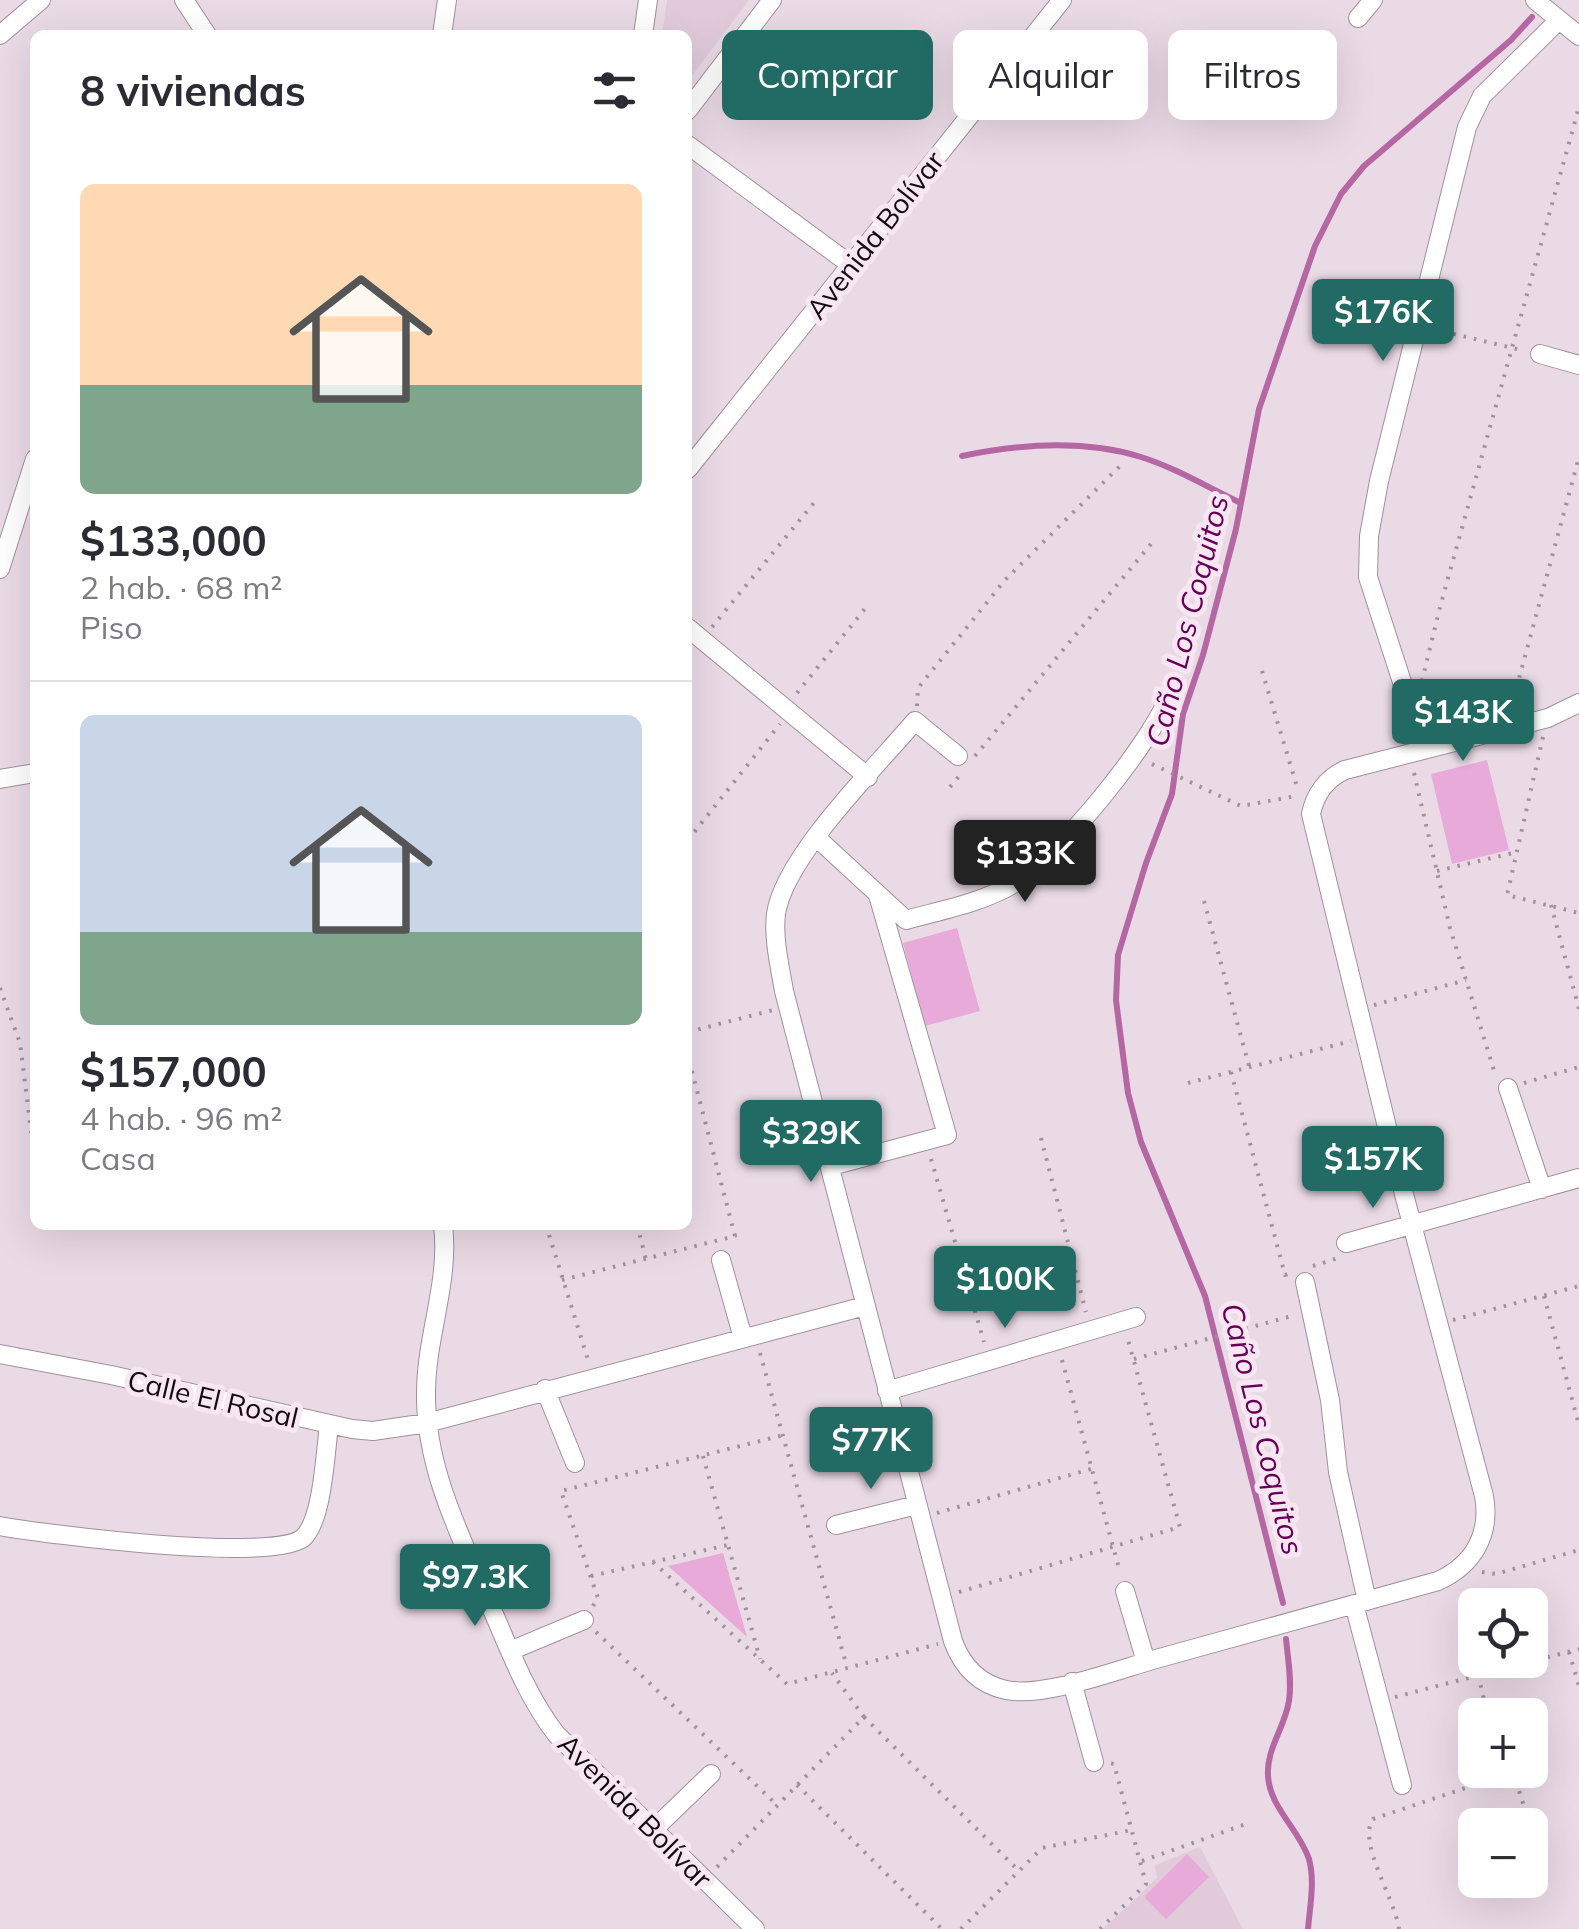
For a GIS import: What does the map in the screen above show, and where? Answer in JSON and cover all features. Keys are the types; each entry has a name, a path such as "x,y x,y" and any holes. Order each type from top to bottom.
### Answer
{"street":[{"path":"0,35 41,0"},
{"path":"184,0 204,30"},
{"path":"443,30 447,0"},
{"path":"644,30 648,0"},
{"path":"692,105 772,0"},
{"name":"Avenida Bolívar","path":"692,464 1062,0"},
{"path":"1358,18 1374,0"},
{"path":"1534,0 1579,36"},
{"path":"1417,751 1404,690 1370,587 1368,560 1379,481 1460,148 1474,110 1502,75 1559,20"},
{"path":"692,148 851,265"},
{"path":"1540,354 1579,365"},
{"path":"0,569 30,475"},
{"path":"693,637 868,777"},
{"path":"817,838 906,920 993,895 1017,882 1048,856 1081,820 1144,741 1163,713 1170,694"},
{"path":"958,756 916,721 817,838 786,884 776,916 779,962 952,1640 967,1668 996,1687 1030,1691 1438,1581 1461,1568 1484,1535 1487,1510 1313,827 1313,803 1336,774 1548,718 1579,703"},
{"path":"0,778 30,774"},
{"path":"830,1166 947,1135 878,894"},
{"path":"1508,1088 1542,1188"},
{"path":"1346,1243 1579,1178"},
{"name":"Avenida Bolívar","path":"443,1230 444,1269 429,1350 427,1423 441,1484 510,1650 532,1699 556,1734 754,1929"},
{"path":"721,1260 749,1336"},
{"path":"1305,1282 1330,1400 1338,1472 1361,1602 1402,1785"},
{"name":"Calle El Rosal","path":"0,1354 111,1374 329,1426 373,1431 427,1423 865,1306"},
{"path":"887,1391 1130,1319"},
{"path":"545,1389 575,1463"},
{"path":"0,1526 94,1540 248,1548 294,1544 312,1525 329,1426"},
{"path":"836,1525 919,1511"},
{"path":"1125,1590 1146,1662"},
{"path":"510,1650 584,1620"},
{"path":"1072,1682 1094,1762"},
{"path":"653,1830 711,1774"}],"path":[{"path":"1404,690 1422,682 1579,106"},
{"path":"1418,325 1540,354"},
{"path":"1506,728 1579,457"},
{"path":"916,721 918,688 1005,580 1120,465"},
{"path":"693,637 818,500"},
{"path":"950,787 1151,544"},
{"path":"692,835 868,605"},
{"path":"1170,773 1241,806 1300,796 1262,671"},
{"path":"1548,718 1508,895 1579,913"},
{"path":"1417,751 1437,872 1500,1091 1579,1067"},
{"path":"1437,872 1518,852"},
{"path":"1204,901 1250,1067"},
{"path":"1550,906 1579,1009"},
{"path":"1358,1009 1466,980"},
{"path":"0,988 20,1044 30,1123"},
{"path":"692,1031 788,1006"},
{"path":"1188,1083 1365,1038"},
{"path":"562,1280 735,1236 692,1071"},
{"path":"1232,1072 1285,1275 1349,1255 1346,1243"},
{"path":"1040,1138 1091,1330"},
{"path":"926,1140 989,1360"},
{"path":"547,1230 594,1376"},
{"path":"638,1230 646,1258"},
{"path":"1439,1323 1579,1286"},
{"path":"1544,1296 1579,1425"},
{"path":"1134,1360 1312,1312"},
{"path":"942,1598 1180,1527 1134,1360 1130,1319"},
{"path":"749,1336 784,1435 848,1668"},
{"path":"1056,1341 1125,1590"},
{"path":"777,1805 584,1620 598,1598 560,1491 784,1435"},
{"path":"703,1455 760,1658"},
{"path":"919,1511 1091,1469"},
{"path":"590,1576 728,1545"},
{"path":"1461,1568 1496,1574 1579,1550"},
{"path":"653,1562 787,1684 952,1640"},
{"path":"1548,1657 1579,1649"},
{"path":"1569,1652 1579,1686"},
{"path":"832,1672 864,1717 1019,1871"},
{"path":"1380,1700 1466,1678"},
{"path":"705,1880 864,1717"},
{"path":"1094,1762 1114,1764 1146,1884 1100,1929"},
{"path":"797,1785 942,1929"},
{"path":"1399,1929 1392,1900 1368,1843 1368,1826 1380,1815 1458,1788"},
{"path":"1140,1862 1246,1824"},
{"path":"961,1929 1042,1848 1132,1830"},
{"path":"968,1922 976,1929"}],"shaded area":[{"path":"667,0 749,0 726,30 722,30 722,36 692,76 692,30 663,30"},
{"path":"1487,760 1509,850 1452,864 1431,774"},
{"path":"957,928 980,1011 925,1026 903,943"},
{"path":"723,1553 747,1637 668,1566"},
{"path":"1200,1847 1243,1929 1103,1929 1157,1878 1155,1865"},
{"path":"1187,1854 1209,1877 1166,1919 1144,1897"}],"waterway":[{"name":"Caño Los Coquitos","path":"1283,1603 1205,1296 1141,1142 1128,1093 1116,1000 1118,955 1172,794 1183,714 1236,529 1259,409 1315,246 1341,194 1364,166 1511,40 1532,17"},
{"path":"962,456 1052,445 1119,451 1167,467 1241,503"},
{"name":"Caño Los Coquitos","path":"1286,1639 1289,1701 1270,1757 1268,1776 1274,1798 1309,1859 1312,1885 1308,1929"}]}
